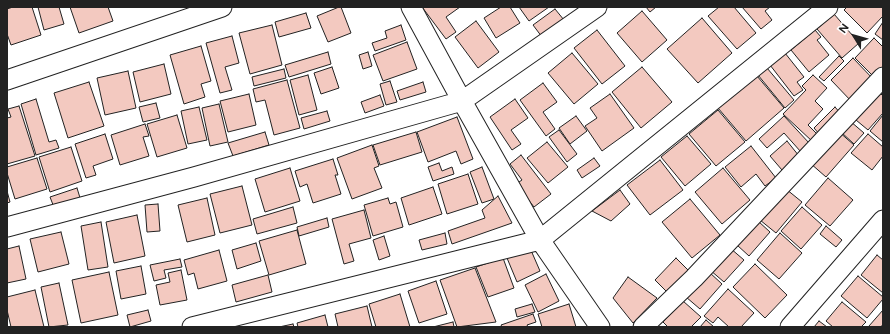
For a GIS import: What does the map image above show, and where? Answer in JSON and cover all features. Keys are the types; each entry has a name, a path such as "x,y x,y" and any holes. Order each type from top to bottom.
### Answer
{"street":[{"path":"7,80 222,7"},
{"path":"411,7 540,240 600,327"},
{"path":"7,227 194,177 462,101 597,7"},
{"path":"192,327 540,240 828,7"},
{"path":"643,327 694,278 883,77"},
{"path":"790,327 883,220"}],"building":[{"path":"13,7 32,7 41,35 11,45 7,34 7,9"},
{"path":"38,7 59,7 64,24 44,30"},
{"path":"70,7 108,7 113,21 79,33"},
{"path":"341,7 351,33 328,42 317,16"},
{"path":"422,7 460,7 446,17 456,32 446,39"},
{"path":"501,7 510,7 520,23 496,38 484,18"},
{"path":"519,7 549,7 529,21"},
{"path":"646,7 656,7 650,12"},
{"path":"719,7 734,7 756,33 737,49 708,16"},
{"path":"742,7 770,7 765,11 772,20 761,29"},
{"path":"847,7 883,7 883,16 867,33 844,10"},
{"path":"555,9 564,20 542,37 533,25"},
{"path":"642,11 667,40 642,62 617,33"},
{"path":"306,13 311,28 279,37 275,22"},
{"path":"834,14 859,43 842,58 817,29"},
{"path":"702,18 732,53 698,83 667,49"},
{"path":"476,21 499,52 478,68 455,37"},
{"path":"883,22 883,40 875,34"},
{"path":"272,25 282,65 250,74 239,33"},
{"path":"401,25 406,40 375,51 372,43 387,38 385,31"},
{"path":"597,30 625,66 602,84 574,48"},
{"path":"815,30 821,37 817,40 829,55 809,72 791,50"},
{"path":"232,36 239,63 225,67 232,90 220,93 206,43"},
{"path":"874,38 883,47 883,71 875,78 855,58"},
{"path":"407,42 417,69 383,81 373,55"},
{"path":"201,46 211,81 201,84 205,97 184,104 170,55"},
{"path":"328,52 331,64 289,77 285,65"},
{"path":"368,52 372,66 363,69 359,55"},
{"path":"572,53 598,84 574,104 548,73"},
{"path":"785,53 804,77 797,82 803,90 794,96 770,65"},
{"path":"839,56 844,61 824,81 819,77"},
{"path":"853,58 875,81 853,103 831,80"},
{"path":"164,64 171,94 140,102 133,72"},
{"path":"332,67 339,88 321,94 314,73"},
{"path":"642,67 672,102 641,128 612,92"},
{"path":"767,68 794,100 785,108 758,75"},
{"path":"284,69 286,78 254,86 252,77"},
{"path":"128,71 136,108 105,115 97,78"},
{"path":"308,75 317,110 299,115 290,80"},
{"path":"813,75 827,88 815,101 823,109 808,125 819,136 813,142 783,114 806,90 802,86"},
{"path":"757,76 784,108 746,141 718,108"},
{"path":"287,80 300,128 274,135 265,100 256,102 253,89"},
{"path":"390,81 397,102 386,105 380,84"},
{"path":"89,82 104,126 68,138 54,93"},
{"path":"423,82 426,92 400,100 397,91"},
{"path":"543,83 557,102 543,112 555,129 546,136 520,100"},
{"path":"879,92 883,96 883,113 868,130 856,120"},
{"path":"249,94 256,125 228,132 220,101"},
{"path":"610,94 634,128 602,151 585,126 597,118 590,108"},
{"path":"380,95 384,106 365,113 361,102"},
{"path":"36,99 49,142 56,140 59,148 36,155 21,104"},
{"path":"515,99 528,118 511,130 521,144 512,150 490,117"},
{"path":"156,103 160,118 143,122 139,107"},
{"path":"219,104 228,142 210,146 202,108"},
{"path":"19,106 35,156 7,164 7,118 11,117 8,109"},
{"path":"199,107 207,140 188,144 181,111"},
{"path":"835,107 841,114 820,135 814,128"},
{"path":"718,110 745,142 716,166 689,134"},
{"path":"327,111 330,121 304,129 301,118"},
{"path":"177,115 187,148 157,157 147,124"},
{"path":"883,115 883,142 870,131"},
{"path":"576,116 587,131 570,144 559,128"},
{"path":"784,116 810,144 801,152 784,133 767,148 759,139"},
{"path":"457,117 473,159 461,164 456,151 428,162 417,132"},
{"path":"850,121 864,133 854,144 841,132"},
{"path":"145,124 149,136 143,137 149,156 120,165 111,135"},
{"path":"559,130 577,154 567,162 549,137"},
{"path":"838,131 854,145 826,177 810,163"},
{"path":"265,132 269,145 233,156 228,143"},
{"path":"416,132 422,152 380,165 373,145"},
{"path":"105,134 113,159 93,166 96,175 86,178 75,144"},
{"path":"868,134 883,147 883,156 872,170 851,153"},
{"path":"687,136 711,164 685,186 661,157"},
{"path":"787,141 799,156 782,170 770,156"},
{"path":"547,142 568,167 548,183 527,158"},
{"path":"372,145 379,166 374,168 382,188 352,199 337,158"},
{"path":"751,146 776,178 765,186 756,174 741,187 725,167"},
{"path":"71,147 82,181 50,192 39,157"},
{"path":"521,155 551,194 534,207 516,184 522,180 510,164"},
{"path":"37,158 47,189 15,199 7,173 7,167"},
{"path":"594,158 600,166 582,178 577,170"},
{"path":"333,159 338,175 335,175 341,194 313,203 307,184 300,187 295,171"},
{"path":"660,160 683,190 650,215 627,185"},
{"path":"439,163 442,171 452,167 454,174 433,181 428,167"},
{"path":"482,167 494,199 482,203 470,172"},
{"path":"290,168 300,201 265,212 255,179"},
{"path":"723,168 750,200 722,224 695,192"},
{"path":"468,174 478,204 447,214 438,184"},
{"path":"828,178 853,200 830,226 805,205"},
{"path":"242,186 252,225 220,233 210,194"},
{"path":"433,187 442,214 409,225 401,198"},
{"path":"77,188 81,201 55,210 50,197"},
{"path":"786,189 802,202 776,233 760,220"},
{"path":"620,190 630,204 611,221 592,211"},
{"path":"7,191 10,202 7,203"},
{"path":"498,196 512,223 452,244 448,231 485,218 482,210"},
{"path":"207,198 215,235 187,242 178,205"},
{"path":"388,198 390,204 396,202 403,227 373,236 364,205"},
{"path":"690,199 720,235 692,258 662,222"},
{"path":"158,204 160,231 147,232 145,205"},
{"path":"293,207 297,223 257,234 253,219"},
{"path":"802,207 822,225 801,249 781,231"},
{"path":"364,210 371,238 349,244 354,261 344,264 332,219"},
{"path":"137,215 145,256 114,263 106,222"},
{"path":"327,218 329,227 299,236 297,227"},
{"path":"758,221 770,232 749,256 737,245"},
{"path":"101,222 108,267 88,270 81,226"},
{"path":"826,226 842,240 836,247 820,234"},
{"path":"297,230 306,264 269,275 259,241"},
{"path":"61,232 69,264 38,272 30,239"},
{"path":"445,233 447,244 422,250 419,240"},
{"path":"780,233 802,253 779,279 757,260"},
{"path":"384,236 390,256 379,260 373,240"},
{"path":"256,243 261,261 237,269 232,250"},
{"path":"19,246 26,279 7,283 7,249"},
{"path":"530,248 540,271 517,282 507,258"},
{"path":"730,248 744,260 724,282 710,270"},
{"path":"219,250 227,281 198,289 194,273 188,275 184,260"},
{"path":"877,255 883,260 883,293 861,275"},
{"path":"503,258 514,288 488,297 476,267"},
{"path":"676,258 688,270 667,292 655,280"},
{"path":"180,259 182,267 164,270 166,278 154,281 150,265"},
{"path":"755,264 787,295 765,318 733,287"},
{"path":"141,266 146,294 121,299 116,271"},
{"path":"475,268 496,322 457,327 440,280"},
{"path":"181,270 187,300 160,305 156,285 170,282 168,273"},
{"path":"109,272 118,315 81,323 72,280"},
{"path":"709,272 722,284 700,309 686,297"},
{"path":"546,274 559,301 538,312 525,285"},
{"path":"268,275 272,292 236,302 232,285"},
{"path":"858,276 883,297 883,299 867,318 841,296"},
{"path":"628,277 657,298 633,323 613,298"},
{"path":"436,281 447,314 419,323 408,291"},
{"path":"59,283 68,325 49,327 41,287"},
{"path":"728,289 754,313 741,327 729,327 718,317 713,323 704,316"},
{"path":"35,290 44,327 11,327 7,310 7,297"},
{"path":"400,294 410,327 376,327 369,304"},
{"path":"683,301 701,317 691,327 668,327 663,322"},
{"path":"842,302 866,322 861,327 833,327 826,321"},
{"path":"532,304 535,312 517,317 515,309"},
{"path":"569,304 576,327 542,327 538,314"},
{"path":"367,306 372,327 338,327 335,314"},
{"path":"148,310 151,321 130,327 127,315"},
{"path":"883,310 883,324 881,327 870,327 869,326"},
{"path":"533,314 536,322 527,325 528,327 502,327 501,325"},
{"path":"325,315 328,327 298,327 297,323"},
{"path":"706,320 714,327 700,327"},
{"path":"819,321 827,327 814,327"},
{"path":"453,322 454,327 433,327"},
{"path":"293,324 294,327 279,327"}]}
